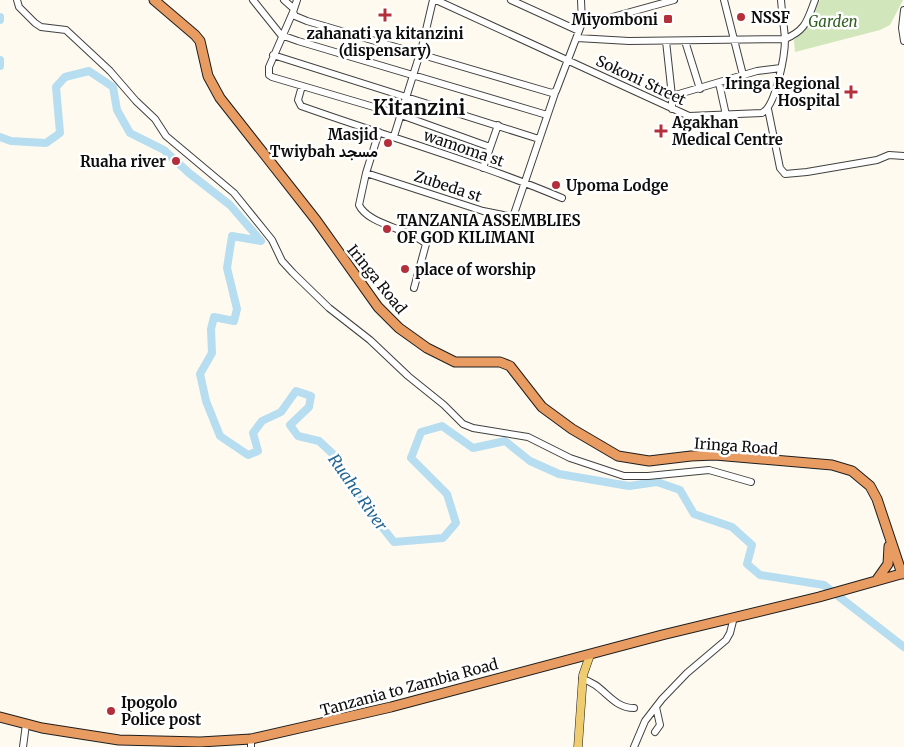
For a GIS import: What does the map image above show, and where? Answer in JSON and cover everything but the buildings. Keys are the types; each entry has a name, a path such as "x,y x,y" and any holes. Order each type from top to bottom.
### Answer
{"highway":[{"name":"Iringa Road","path":"154,0 188,28 200,41 208,76 220,98 316,220 378,307 399,328 427,348 455,362 500,362 510,366 542,406 572,429 618,456 649,461 715,455 842,467 862,477 870,486 877,499 893,556"},
{"path":"893,556 904,564"},
{"path":"893,556 900,574"},
{"path":"871,583 893,556"},
{"name":"Tanzania to Zambia Road","path":"0,717 26,724 119,740 251,743 819,597 900,574"}],"main road":[{"path":"578,747 582,679 584,668 590,655"}],"street":[{"path":"17,0 19,7 35,23 41,27 66,30 110,71 136,101 155,119 166,136 234,193 272,240 282,261 300,280 329,308 370,340 408,376 444,404 463,424 472,428 528,437 570,458 624,476 648,476 709,470 751,482"},
{"path":"253,0 281,35 547,115"},
{"path":"284,0 293,10 295,16 307,21 555,93"},
{"path":"297,0 273,55 269,75 401,116 490,148"},
{"path":"394,136 435,0"},
{"name":"Sokoni Street","path":"435,0 689,116 762,113 768,109"},
{"path":"511,0 578,34 666,41 785,39 798,33 805,25 815,0"},
{"path":"581,0 582,23 598,21 674,0"},
{"path":"724,0 742,75"},
{"path":"781,0 785,39 781,68 768,109 780,168 785,174 807,172 877,160 889,155 904,156"},
{"path":"904,10 902,28 904,41"},
{"name":"Zubeda st","path":"366,173 483,211 509,217 515,213 566,60 582,23"},
{"path":"685,40 700,88"},
{"path":"666,41 672,109"},
{"path":"273,55 539,139"},
{"path":"672,96 757,70 781,68"},
{"path":"719,83 726,115"},
{"name":"wamoma st","path":"302,86 298,100 301,106 394,136 562,198"},
{"path":"483,168 498,125"},
{"path":"379,132 360,200 362,211 426,244 414,288"},
{"path":"634,747 643,724 656,707 686,673 720,646 730,633 734,618"},
{"path":"582,679 600,687 617,704 634,708"},
{"path":"655,732 660,725 656,707"},
{"path":"23,747 26,724"}],"green space":[{"name":"Garden","path":"820,0 903,0 890,25 880,30 795,52 794,40 810,24"}],"waterway":[{"name":"Ruaha River","path":"0,60 0,66"},
{"name":"Ruaha River","path":"0,137 11,141 46,143 60,133 56,87 65,77 89,71 113,87 117,110 130,133 164,150 189,173 230,205 261,241 232,236 227,268 237,309 234,321 214,317 211,329 212,353 200,374 206,401 220,436 248,455 258,451 253,433 262,421 281,412 296,391 311,396 309,407 290,425 298,436 319,441 334,455 348,484 394,542 443,538 456,523 447,494 411,458 421,432 442,426 473,448 505,441 530,461 559,474 629,486 657,482 680,490 694,514 732,527 752,545 747,564 760,575 824,585 904,647"}],"place":[{"name":"zahanati ya kitanzini (dispensary)","path":"385,15"},
{"name":"NSSF","path":"741,17"},
{"name":"Miyomboni","path":"668,19"},
{"name":"Iringa Regional Hospital","path":"851,92"},
{"name":"Agakhan Medical Centre","path":"661,131"},
{"name":"Masjid Twiybah مسجد","path":"388,143"},
{"name":"Ruaha river","path":"176,161"},
{"name":"Upoma Lodge","path":"556,185"},
{"name":"TANZANIA ASSEMBLIES OF GOD KILIMANI","path":"387,229"},
{"name":"place of worship","path":"405,269"},
{"name":"Ipogolo Police post","path":"111,711"}],"district":[{"name":"Kitanzini","path":"419,107"}]}
